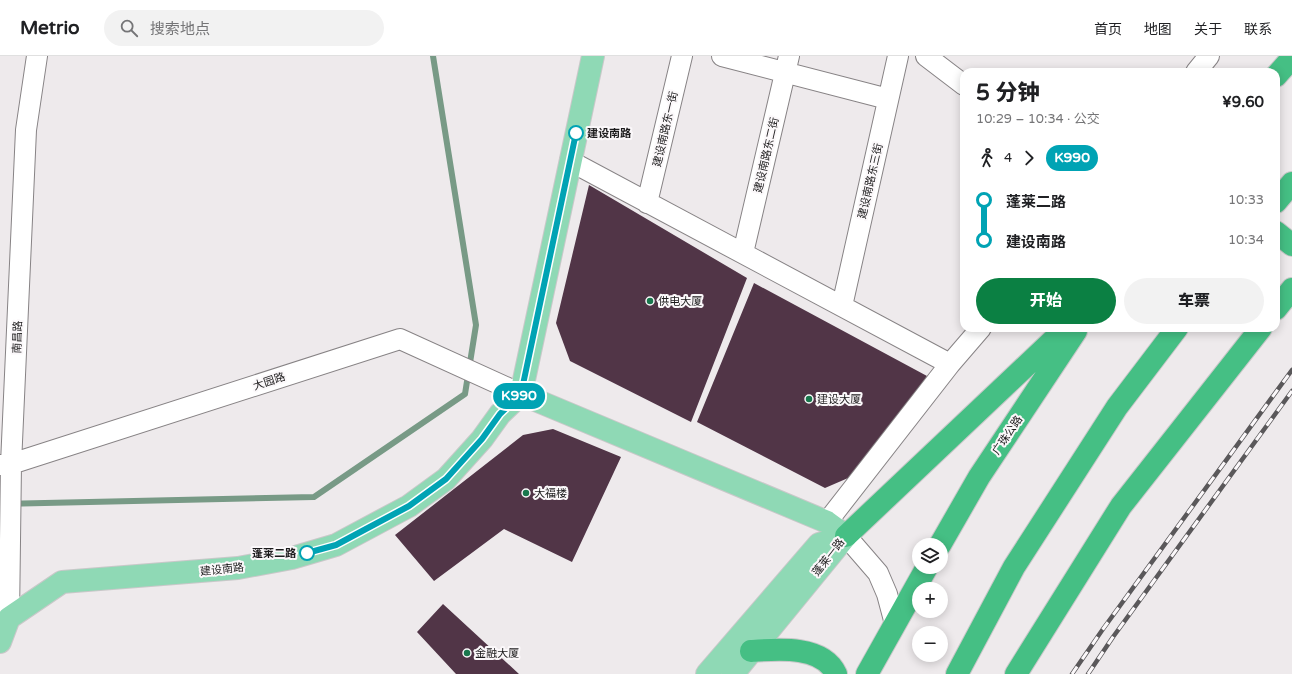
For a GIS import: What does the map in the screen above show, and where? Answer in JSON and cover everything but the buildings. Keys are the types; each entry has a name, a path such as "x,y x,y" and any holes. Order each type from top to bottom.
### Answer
{"highway":[{"path":"1280,72 1292,58"},
{"path":"1280,197 1292,183"},
{"path":"1280,235 1292,245"},
{"path":"1280,304 1292,289"},
{"path":"846,536 1062,332"},
{"name":"广珠公路","path":"944,538 979,478 1075,332"},
{"path":"957,674 1014,567 1117,407 1174,332"},
{"path":"1016,674 1121,506 1258,332"},
{"path":"868,674 924,574"},
{"path":"751,651 798,651 823,658 834,668 836,674"}],"main road":[{"path":"515,391 582,56"},
{"path":"515,391 570,161 593,56"},
{"path":"515,391 827,522 846,536"},
{"name":"建设南路","path":"6,612 62,582 238,568 292,558 336,545 409,506 446,479 482,439 515,391"},
{"name":"蓬莱一路","path":"733,674 846,536"},
{"name":"蓬莱一路","path":"707,674 819,544 846,536"},
{"path":"0,642 6,612"}],"street":[{"name":"南昌路","path":"6,612 6,465 26,130 37,56"},
{"name":"建设南路东一街","path":"647,203 682,56"},
{"path":"722,56 787,64 888,99"},
{"name":"建设南路东三街","path":"842,306 898,56"},
{"path":"926,56 960,82"},
{"path":"1199,68 1209,56"},
{"name":"建设南路东二街","path":"743,254 787,64"},
{"path":"570,161 950,364"},
{"path":"827,522 950,364 978,332"},
{"name":"大园路","path":"6,465 400,339 515,391"},
{"path":"846,536 878,573 887,594 895,624"}],"waterway":[{"path":"0,504 314,497 465,394 476,325 433,56"}],"railway":[{"path":"1072,674 1103,629 1292,370"},
{"path":"1088,674 1113,637 1292,391"}],"bus line":[{"name":"K990","path":"307,553 336,545 409,506 446,479 482,439 500,414 521,394 576,133"}],"place":[{"name":"建设南路","path":"576,133"},
{"name":"供电大厦","path":"650,301"},
{"name":"建设大厦","path":"809,399"},
{"name":"大福楼","path":"526,493"},
{"name":"蓬莱二路","path":"307,553"},
{"name":"金融大厦","path":"467,653"}]}
